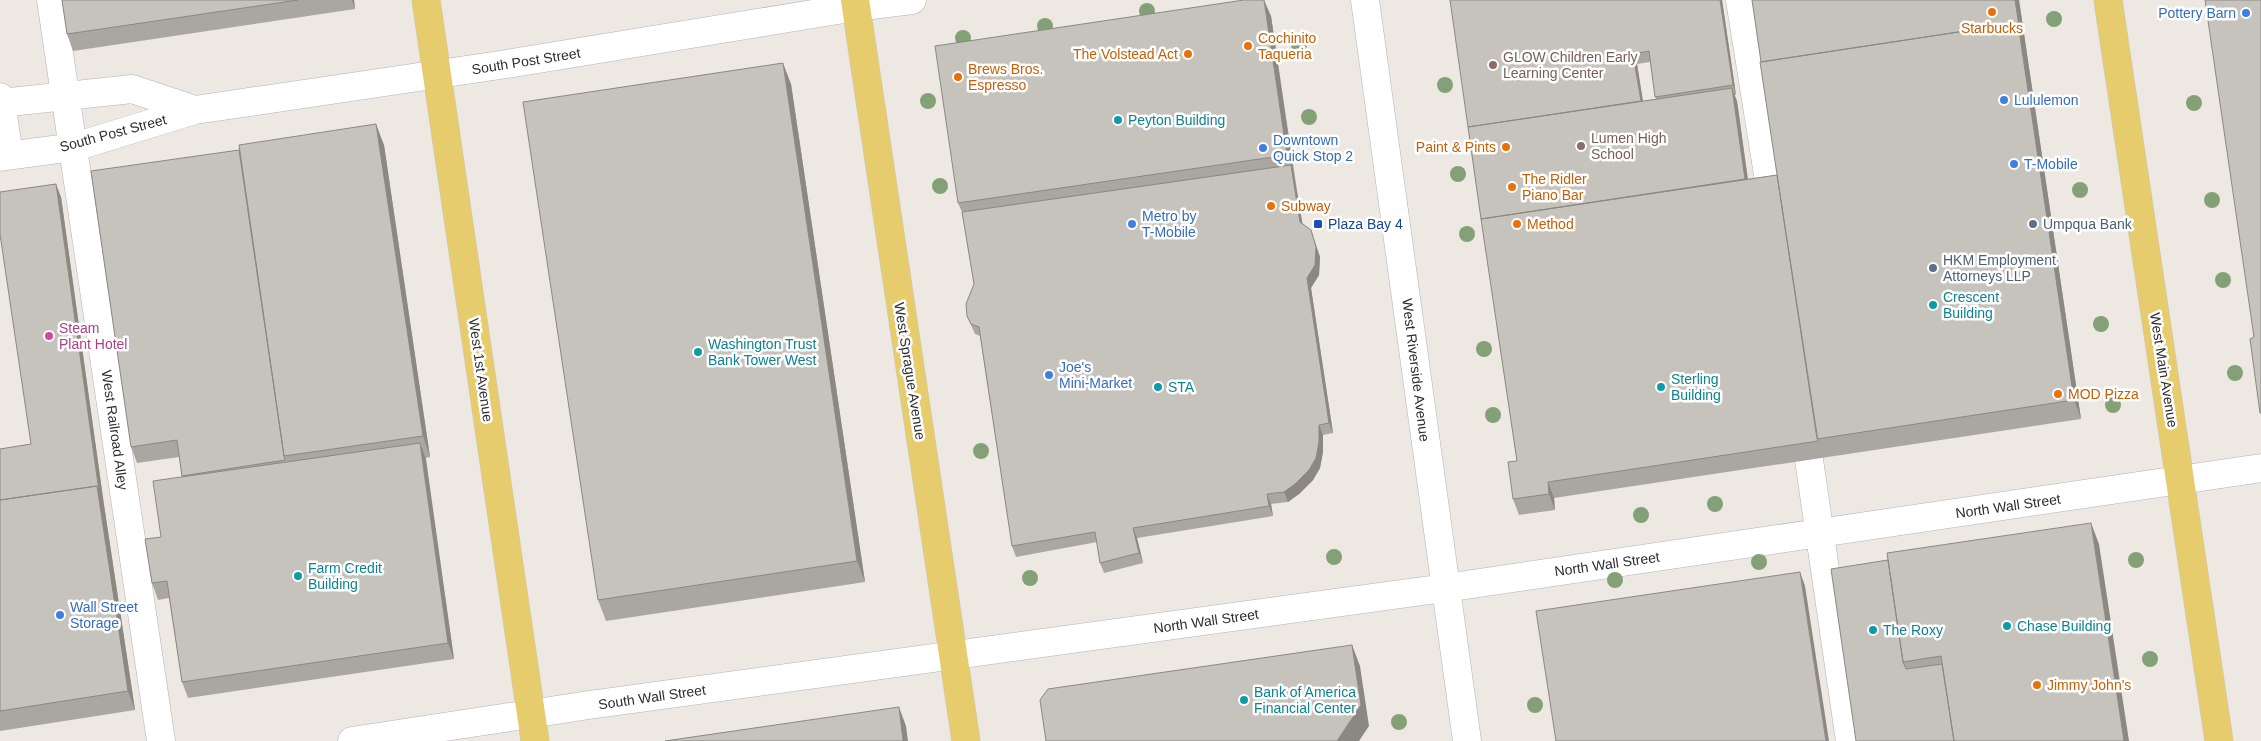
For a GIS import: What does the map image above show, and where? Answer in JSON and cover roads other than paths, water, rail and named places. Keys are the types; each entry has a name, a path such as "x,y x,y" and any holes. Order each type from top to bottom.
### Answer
{"main road":[{"name":"West 1st Avenue","path":"426,0 535,741"},
{"name":"West Main Avenue","path":"2108,0 2219,741"},
{"name":"West Sprague Avenue","path":"856,4 966,741"}],"street":[{"name":"West Railroad Alley","path":"51,0 161,741"},
{"name":"South Post Street","path":"4,156 74,147 195,110 437,75 856,4 912,0"},
{"name":"West Riverside Avenue","path":"1365,0 1445,588 1468,741"},
{"path":"1740,0 1771,193"},
{"name":"South Post Street","path":"0,101 132,89 195,110"},
{"path":"0,101 4,156"},
{"path":"1809,460 1818,533 1850,741"},
{"name":"North Wall Street","path":"952,655 1445,588 2261,468"},
{"name":"South Wall Street","path":"352,741 531,713 952,655"}],"place":[{"name":"Starbucks","path":"1992,12"},
{"name":"Pottery Barn","path":"2246,13"},
{"name":"Cochinito Taqueria","path":"1248,46"},
{"name":"The Volstead Act","path":"1188,54"},
{"name":"GLOW Children Early Learning Center","path":"1493,65"},
{"name":"Brews Bros. Espresso","path":"958,77"},
{"name":"Lululemon","path":"2004,100"},
{"name":"Peyton Building","path":"1118,120"},
{"name":"Lumen High School","path":"1581,146"},
{"name":"Paint & Pints","path":"1506,147"},
{"name":"Downtown Quick Stop 2","path":"1263,148"},
{"name":"T-Mobile","path":"2014,164"},
{"name":"The Ridler Piano Bar","path":"1512,187"},
{"name":"Subway","path":"1271,206"},
{"name":"Metro by T-Mobile","path":"1132,224"},
{"name":"Plaza Bay 4","path":"1318,224"},
{"name":"Method","path":"1517,224"},
{"name":"Umpqua Bank","path":"2033,224"},
{"name":"HKM Employment Attorneys LLP","path":"1933,268"},
{"name":"Crescent Building","path":"1933,305"},
{"name":"Steam Plant Hotel","path":"49,336"},
{"name":"Washington Trust Bank Tower West","path":"698,352"},
{"name":"Joe's Mini-Market","path":"1049,375"},
{"name":"STA","path":"1158,387"},
{"name":"Sterling Building","path":"1661,387"},
{"name":"MOD Pizza","path":"2058,394"},
{"name":"Farm Credit Building","path":"298,576"},
{"name":"Wall Street Storage","path":"60,615"},
{"name":"Chase Building","path":"2007,626"},
{"name":"The Roxy","path":"1873,630"},
{"name":"Jimmy John's","path":"2037,685"},
{"name":"Bank of America Financial Center","path":"1244,700"}]}
